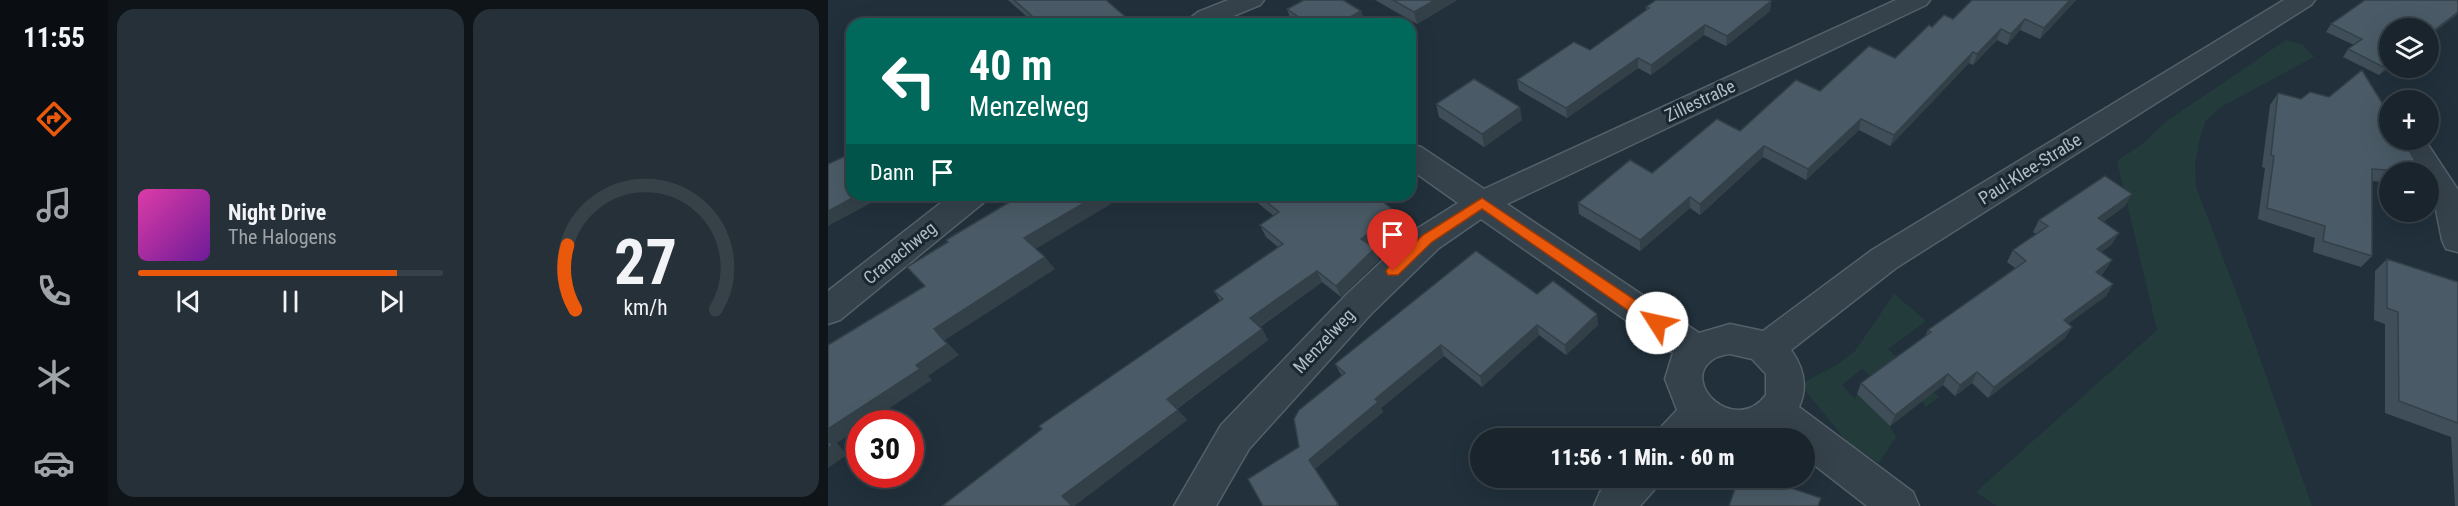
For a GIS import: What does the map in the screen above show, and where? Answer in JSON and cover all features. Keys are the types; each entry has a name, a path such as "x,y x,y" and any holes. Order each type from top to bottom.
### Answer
{"street":[{"path":"1186,0 1203,18"},
{"path":"1215,18 1251,0"},
{"name":"Zillestraße","path":"1482,203 1917,0"},
{"name":"Paul-Klee-Straße","path":"1766,349 1884,259 2302,0"},
{"path":"2416,150 2451,204 2458,240"},
{"path":"1416,158 1696,350"},
{"name":"Cranachweg","path":"828,310 964,201"},
{"name":"Menzelweg","path":"1194,506 1235,437 1359,304 1427,239 1482,203"},
{"path":"1730,339 1747,340 1766,349 1779,362 1787,379 1786,398 1777,413 1759,424 1732,428 1713,422 1687,425 1688,398 1682,376 1686,361 1696,350 1715,340 1730,339"},
{"path":"1777,413 1899,506"},
{"path":"1614,506 1630,488"}],"green space":[{"path":"2286,40 2303,45 2314,57 2219,108 2205,122 2195,165 2196,187 2244,313 2312,506 1997,506 1976,492 2157,330 2117,161 2144,143 2164,123"},
{"path":"1894,294 1926,321 1888,349 1939,397 1926,407 1922,401 1876,380 1862,369 1842,385 1855,399 1857,394 1890,426 1896,437 1879,463 1848,443 1800,384 1835,366 1855,351"}],"building":[{"path":"1014,0 1106,0 1127,18 1034,18"},
{"path":"1304,0 1343,0 1361,11 1349,18 1300,18 1287,9"},
{"path":"1393,0 1435,0 1414,12"},
{"path":"1656,0 1771,1 1727,36 1705,25 1651,65 1638,58 1566,108 1517,80 1574,42 1590,50 1649,8 1646,7"},
{"path":"1972,0 2070,0 2044,28 2025,19 2011,34 2001,29 1977,54 1973,52 1894,135 1861,119 1808,169 1764,146 1700,204 1690,197 1640,240 1578,203 1630,160 1652,173 1717,119 1740,131 1796,80 1820,91 1869,46 1895,58 1929,25 1932,27 1944,15 1953,19"},
{"path":"2365,0 2458,0 2458,12 2439,27 2439,18 2379,18 2379,65 2348,49 2362,39 2331,24"},
{"path":"2362,70 2379,98 2379,150 2409,150 2416,162 2379,162 2379,169 2372,169 2372,256 2323,241 2325,226 2267,208 2274,156 2271,155 2278,93 2301,99 2310,92 2329,97"},
{"path":"1474,79 1520,107 1482,134 1436,104"},
{"path":"846,156 847,201 828,211 828,164"},
{"path":"2105,176 2132,194 2098,218 2119,233 2097,249 2112,260 2096,272 2113,284 2064,320 2072,327 1994,387 1977,372 1960,385 1948,374 1895,415 1861,383 1931,332 1928,330 2026,261 2013,250 2048,226 2039,220"},
{"path":"1011,201 1088,201 1024,238 1045,257 934,329 947,344 916,365 920,369 857,410 846,410 846,417 828,429 828,345 925,286 907,267 948,242 946,240"},
{"path":"1265,201 1381,201 1395,211 1375,225 1377,227 1361,239 1375,248 1336,286 1317,271 1250,318 1262,329 1167,399 1178,410 1062,496 1070,506 942,506 1042,429 1039,426 1223,299 1214,291 1283,244 1260,225 1279,212"},
{"path":"1476,251 1537,294 1553,281 1597,314 1565,345 1537,325 1480,376 1441,345 1375,399 1378,402 1309,460 1338,504 1336,506 1263,506 1248,479 1299,447 1294,419 1299,410 1345,373 1335,364"},
{"path":"2387,259 2458,282 2458,423 2399,401 2398,312 2387,308"},
{"path":"1735,488 1791,488 1821,498 1818,506 1729,506"}],"route":[{"path":"1393,271 1427,239 1482,203 1657,323"}]}
